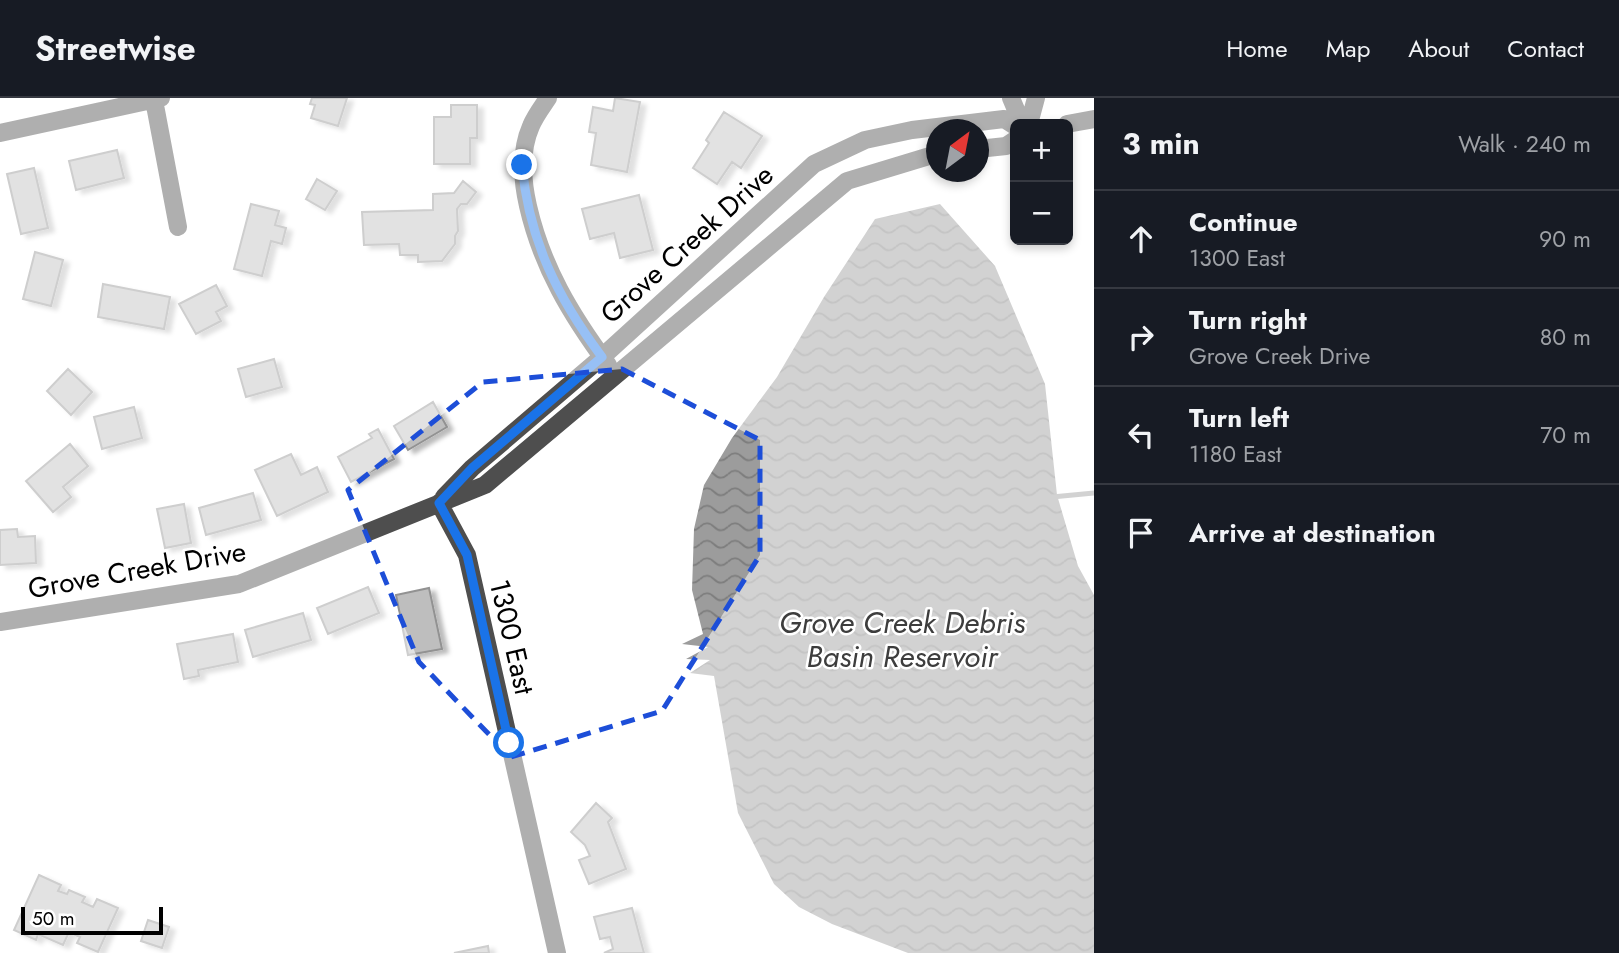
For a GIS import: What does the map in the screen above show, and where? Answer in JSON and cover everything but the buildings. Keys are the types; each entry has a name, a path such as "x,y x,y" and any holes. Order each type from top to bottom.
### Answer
{"street":[{"path":"548,98 530,127 522,165 524,189 536,239 549,272 582,330 617,376"},
{"path":"1011,98 1020,119"},
{"path":"1030,119 1036,98"},
{"path":"0,133 158,99 178,227"},
{"path":"1073,123 1094,118"},
{"name":"Grove Creek Drive","path":"439,503 472,468 602,357 814,164 865,140 912,130 1004,119 1010,123"},
{"path":"989,148 1010,143"},
{"name":"Grove Creek Drive","path":"0,622 239,584 485,485 847,181 926,157"},
{"name":"1300 East","path":"439,503 467,555 557,953"}],"highlighted area":[{"path":"622,369 760,440 760,555 662,711 511,757 419,662 348,490 483,382"}],"water":[{"name":"Grove Creek Debris Basin Reservoir","path":"940,204 995,266 1045,384 1057,495 1078,566 1094,595 1094,953 908,953 832,924 799,907 774,884 738,813 714,676 690,673 710,660 686,659 708,647 682,644 703,634 692,590 694,529 704,485 732,438 777,377 824,297 875,219"}],"waterway":[{"path":"1052,497 1094,493"}],"route":[{"path":"509,743 467,555 439,503 472,468 602,357 582,330 549,272 536,239 524,189 522,165"}]}
